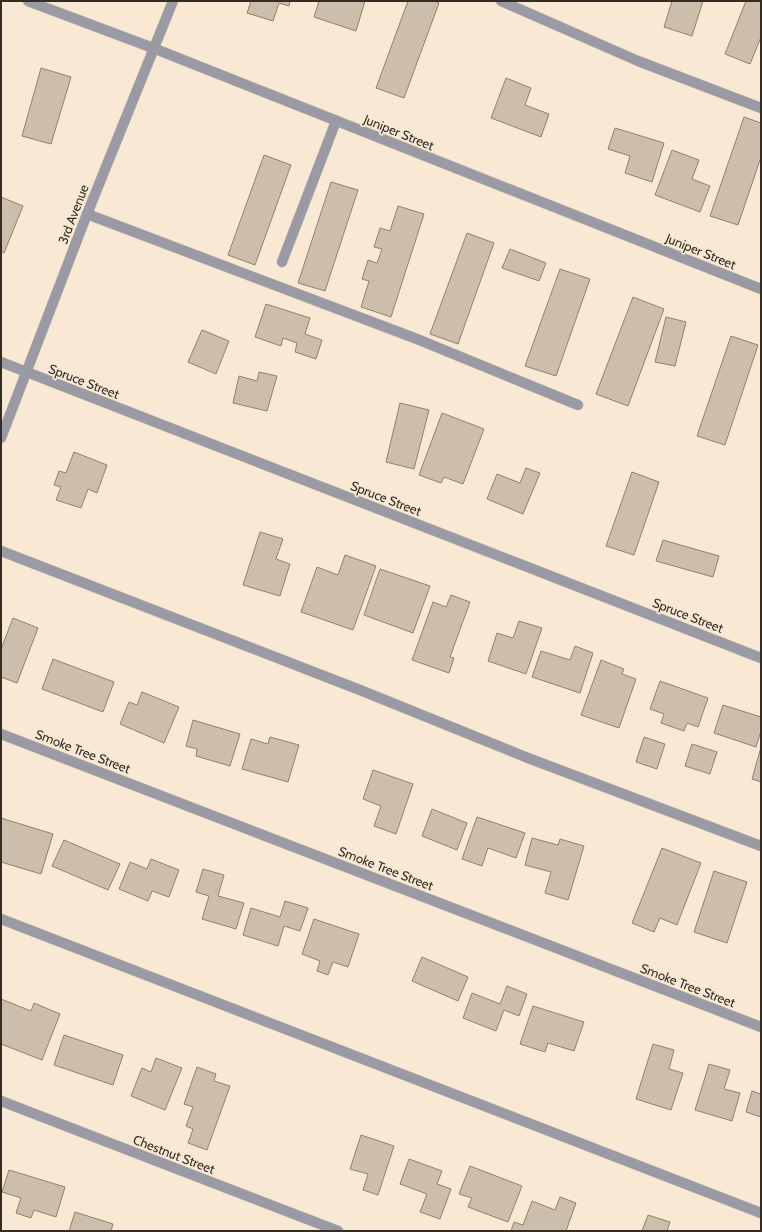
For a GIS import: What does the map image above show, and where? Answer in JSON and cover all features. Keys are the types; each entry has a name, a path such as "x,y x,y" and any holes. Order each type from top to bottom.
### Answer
{"street":[{"name":"Juniper Street","path":"28,1 153,48 761,289"},
{"name":"3rd Avenue","path":"1,438 87,214 173,1"},
{"path":"501,1 638,61 761,108"},
{"path":"282,262 336,121"},
{"path":"87,214 417,339 578,405"},
{"name":"Spruce Street","path":"1,362 761,658"},
{"path":"1,551 360,690 528,758 761,846"},
{"name":"Smoke Tree Street","path":"1,734 761,1027"},
{"path":"1,919 761,1213"},
{"name":"Chestnut Street","path":"1,1100 338,1231"}],"building":[{"path":"251,1 290,1 289,6 279,3 273,21 247,13"},
{"path":"319,1 365,1 356,31 314,17"},
{"path":"408,1 434,1 439,3 404,98 376,88"},
{"path":"672,1 703,1 692,36 664,27"},
{"path":"746,1 761,1 761,37 750,64 725,54"},
{"path":"41,68 71,77 51,144 22,136"},
{"path":"506,78 531,88 525,105 549,114 541,137 491,118"},
{"path":"744,117 761,123 761,157 738,225 710,216"},
{"path":"615,128 664,143 652,182 625,173 630,156 608,149"},
{"path":"672,150 699,160 692,179 710,186 700,212 655,195"},
{"path":"264,155 291,165 255,265 228,255"},
{"path":"331,182 358,190 325,291 298,283"},
{"path":"1,197 23,206 4,253 1,251"},
{"path":"398,206 424,214 391,317 361,307 369,281 362,279 368,260 377,263 382,249 374,247 380,228 390,231"},
{"path":"467,233 494,243 458,344 430,334"},
{"path":"510,249 546,263 539,281 502,268"},
{"path":"560,269 590,279 556,376 525,366"},
{"path":"633,297 664,309 628,406 596,394"},
{"path":"266,304 310,318 305,334 322,340 316,359 295,352 297,343 283,338 281,346 255,337"},
{"path":"666,317 686,322 675,366 655,362"},
{"path":"202,330 229,341 216,374 188,362"},
{"path":"731,336 758,345 725,445 697,436"},
{"path":"259,372 277,376 267,411 233,403 239,376 257,381"},
{"path":"400,403 429,410 414,469 386,462"},
{"path":"442,413 484,429 463,484 444,477 441,483 419,475"},
{"path":"74,452 107,465 97,493 88,489 81,508 56,500 61,487 54,485 59,471 66,473"},
{"path":"526,468 540,473 523,514 487,499 497,474 520,483"},
{"path":"632,472 659,482 634,555 606,546"},
{"path":"260,532 283,539 276,559 290,564 280,596 243,585"},
{"path":"663,540 719,556 713,577 656,561"},
{"path":"345,555 376,566 353,630 301,612 317,567 338,575"},
{"path":"380,569 430,586 413,633 364,615"},
{"path":"451,595 470,602 450,657 454,658 449,673 412,660 433,602 446,607"},
{"path":"13,618 38,628 17,683 1,677 1,649"},
{"path":"519,621 542,628 526,674 488,661 497,633 513,638"},
{"path":"575,646 593,653 580,693 532,677 541,651 570,660"},
{"path":"53,659 114,682 103,712 42,689"},
{"path":"601,660 624,669 622,674 636,679 619,728 581,715"},
{"path":"660,681 708,698 698,727 687,723 684,731 661,723 664,714 650,709"},
{"path":"142,692 179,707 164,743 120,724 129,702 137,705"},
{"path":"723,705 761,717 761,731 756,747 714,733"},
{"path":"193,720 240,734 230,766 196,756 197,749 186,746"},
{"path":"270,737 299,745 288,782 242,769 251,739 268,744"},
{"path":"644,737 665,744 657,769 636,762"},
{"path":"692,744 717,752 710,774 685,766"},
{"path":"761,747 761,782 752,779"},
{"path":"373,770 413,784 396,834 374,826 381,806 363,799"},
{"path":"432,809 467,823 457,850 422,836"},
{"path":"477,817 525,833 516,858 488,848 482,866 462,859"},
{"path":"1,818 53,834 41,874 1,862"},
{"path":"532,838 558,845 560,839 584,846 568,900 545,893 551,872 525,865"},
{"path":"64,840 120,864 108,890 52,866"},
{"path":"662,848 701,863 677,925 660,918 654,932 632,923"},
{"path":"151,859 179,870 169,897 152,891 148,901 119,889 130,862 147,869"},
{"path":"203,869 224,875 218,896 244,903 236,929 202,919 209,896 196,892"},
{"path":"714,871 747,882 727,943 694,932"},
{"path":"285,901 308,908 300,931 284,926 278,946 243,935 251,908 280,917"},
{"path":"314,919 359,934 348,967 333,962 328,975 317,971 320,961 302,954"},
{"path":"422,957 468,977 458,1001 412,981"},
{"path":"507,986 527,994 519,1016 504,1010 496,1031 463,1018 472,993 500,1004"},
{"path":"1,999 31,1011 34,1003 60,1014 42,1060 1,1044"},
{"path":"533,1006 584,1022 574,1051 548,1043 545,1052 520,1044"},
{"path":"64,1035 123,1055 113,1085 54,1065"},
{"path":"653,1044 674,1050 669,1069 683,1073 671,1110 636,1099"},
{"path":"156,1058 182,1068 165,1110 131,1096 142,1068 151,1072"},
{"path":"709,1064 730,1070 724,1089 740,1093 732,1121 695,1110"},
{"path":"197,1067 216,1074 214,1081 230,1086 207,1150 188,1143 193,1129 186,1126 193,1107 184,1104"},
{"path":"752,1091 761,1094 761,1117 746,1112"},
{"path":"361,1135 394,1146 378,1195 363,1190 368,1174 350,1169"},
{"path":"409,1159 442,1171 437,1184 451,1189 440,1219 420,1212 427,1194 400,1184"},
{"path":"470,1166 522,1186 508,1222 468,1207 472,1198 459,1194"},
{"path":"9,1170 65,1187 56,1217 34,1210 31,1218 16,1213 21,1198 2,1192"},
{"path":"560,1197 576,1203 566,1231 511,1231 514,1222 523,1225 532,1201 555,1210"},
{"path":"75,1212 113,1224 111,1231 69,1231"},
{"path":"648,1215 670,1222 667,1231 642,1231"}]}
